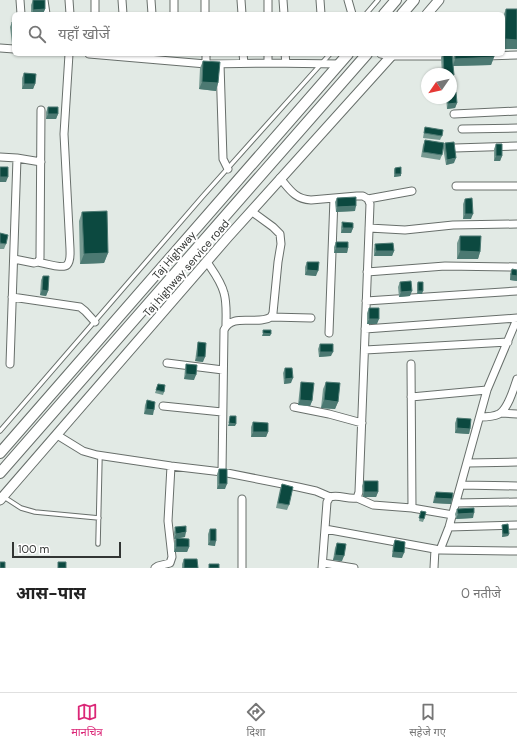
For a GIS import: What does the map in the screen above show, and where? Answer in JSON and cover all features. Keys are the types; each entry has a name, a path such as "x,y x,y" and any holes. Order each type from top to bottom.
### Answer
{"main road":[{"path":"386,12 396,0"},
{"path":"404,12 414,0"},
{"path":"0,453 346,56"},
{"name":"Taj Highway","path":"0,473 365,56"}],"street":[{"path":"20,0 21,12"},
{"path":"44,0 46,12"},
{"path":"69,0 70,12"},
{"path":"95,0 95,12"},
{"path":"122,0 123,12"},
{"path":"151,0 152,12"},
{"path":"174,0 174,12"},
{"path":"205,0 205,12"},
{"path":"241,0 242,12"},
{"path":"268,0 268,12"},
{"path":"283,0 284,12"},
{"path":"320,0 321,12"},
{"path":"348,0 351,12"},
{"path":"429,12 438,0"},
{"path":"0,48 12,49"},
{"path":"505,55 517,55"},
{"path":"14,259 64,267 70,260 64,134 71,56"},
{"path":"124,56 154,57 176,62 206,64 339,64"},
{"path":"176,56 176,62"},
{"path":"206,56 206,64"},
{"path":"243,56 244,64"},
{"path":"268,56 268,63"},
{"path":"286,56 286,63"},
{"name":"Taj highway service road","path":"2,498 280,178 391,56"},
{"path":"220,64 223,159 228,169"},
{"path":"38,262 40,258 41,110"},
{"path":"454,114 517,111"},
{"path":"462,129 517,128"},
{"path":"455,148 517,146"},
{"path":"0,158 17,158 41,162"},
{"path":"10,364 17,158"},
{"path":"280,178 294,194 304,199 363,196 368,199 370,204 359,492 357,498"},
{"path":"456,186 517,186"},
{"path":"368,199 412,191"},
{"path":"329,333 334,198"},
{"path":"251,211 280,234 281,244 273,313 271,317"},
{"path":"369,228 405,230 453,225 517,224"},
{"path":"207,262 219,281 226,299 222,412 222,472"},
{"path":"367,272 445,266 517,267"},
{"path":"366,301 517,291"},
{"path":"12,297 80,308 85,310 95,322"},
{"path":"226,325 236,321 266,320 271,317 311,318"},
{"path":"365,329 517,319 487,390 450,527 438,550 434,568"},
{"path":"365,350 508,342"},
{"path":"167,363 223,370"},
{"path":"412,364 412,508"},
{"path":"502,413 508,404 517,379"},
{"path":"411,397 487,390"},
{"path":"163,406 222,412"},
{"path":"294,407 329,414 362,423"},
{"path":"480,417 494,416 502,413 517,414"},
{"path":"57,435 83,451 100,455 222,472 298,487 330,497 334,495 352,499 357,498 373,505 412,508 453,515"},
{"path":"468,463 517,462"},
{"path":"155,568 170,563 172,557 168,521 171,466"},
{"path":"461,485 517,486"},
{"path":"330,497 327,502 322,565 354,568"},
{"path":"242,499 242,568"},
{"path":"456,503 517,502"},
{"path":"450,527 517,525"},
{"path":"325,529 438,550 517,551"}],"lane":[{"path":"368,12 378,0"},
{"path":"0,430 328,56"},
{"path":"98,544 100,455"},
{"path":"2,498 22,508 35,512 99,518"}],"building":[{"path":"33,0 45,0 45,9 33,10"},
{"path":"506,9 517,9 517,40 505,39"},
{"path":"443,56 452,56 453,68 444,68"},
{"path":"455,56 494,56 494,57 455,59"},
{"path":"203,61 220,62 218,83 202,82"},
{"path":"24,73 36,74 35,84 24,84"},
{"path":"48,107 58,107 58,114 48,114"},
{"path":"425,127 443,130 442,136 424,133"},
{"path":"425,140 444,143 442,155 423,152"},
{"path":"454,142 456,158 447,160 445,143"},
{"path":"496,144 502,144 502,156 496,156"},
{"path":"0,167 8,167 8,177 0,177"},
{"path":"401,167 401,174 395,174 395,168"},
{"path":"356,197 356,206 337,207 337,198"},
{"path":"472,198 473,214 465,214 465,199"},
{"path":"107,211 108,253 84,254 82,212"},
{"path":"342,222 353,223 353,228 343,228"},
{"path":"0,233 8,235 6,244 0,243"},
{"path":"460,236 481,236 480,252 460,251"},
{"path":"336,242 348,242 348,248 336,248"},
{"path":"393,243 394,251 376,251 375,244"},
{"path":"307,262 319,262 318,271 307,270"},
{"path":"512,269 517,270 517,276 511,275"},
{"path":"43,276 49,276 48,291 42,290"},
{"path":"411,281 412,291 401,292 400,282"},
{"path":"418,282 423,282 423,291 418,291"},
{"path":"369,308 379,308 379,319 369,319"},
{"path":"263,330 271,330 271,334 263,333"},
{"path":"198,342 206,343 205,357 197,357"},
{"path":"320,344 333,344 333,352 320,352"},
{"path":"186,364 197,365 196,375 186,374"},
{"path":"285,368 292,368 293,378 285,379"},
{"path":"301,382 314,383 312,401 300,400"},
{"path":"326,382 340,383 338,402 324,400"},
{"path":"158,384 165,385 164,392 156,390"},
{"path":"147,400 155,402 154,410 146,409"},
{"path":"230,416 236,416 236,424 229,423"},
{"path":"457,418 471,419 470,429 457,428"},
{"path":"253,422 268,423 268,432 253,432"},
{"path":"219,469 227,469 227,484 219,484"},
{"path":"364,481 378,481 378,492 364,492"},
{"path":"282,484 293,487 289,505 278,503"},
{"path":"436,492 453,493 452,499 435,498"},
{"path":"474,508 474,513 458,514 457,509"},
{"path":"421,511 426,512 424,519 419,518"},
{"path":"508,524 509,534 503,534 502,525"},
{"path":"186,526 186,532 176,534 175,527"},
{"path":"210,529 216,529 216,541 210,541"},
{"path":"176,538 189,539 189,547 176,547"},
{"path":"395,540 405,542 404,553 393,552"},
{"path":"337,543 346,544 344,556 335,555"},
{"path":"184,559 197,559 198,568 184,568"},
{"path":"0,562 5,562 5,568 0,568"},
{"path":"58,562 66,562 66,568 58,568"},
{"path":"209,564 219,564 219,568 209,568"}]}
